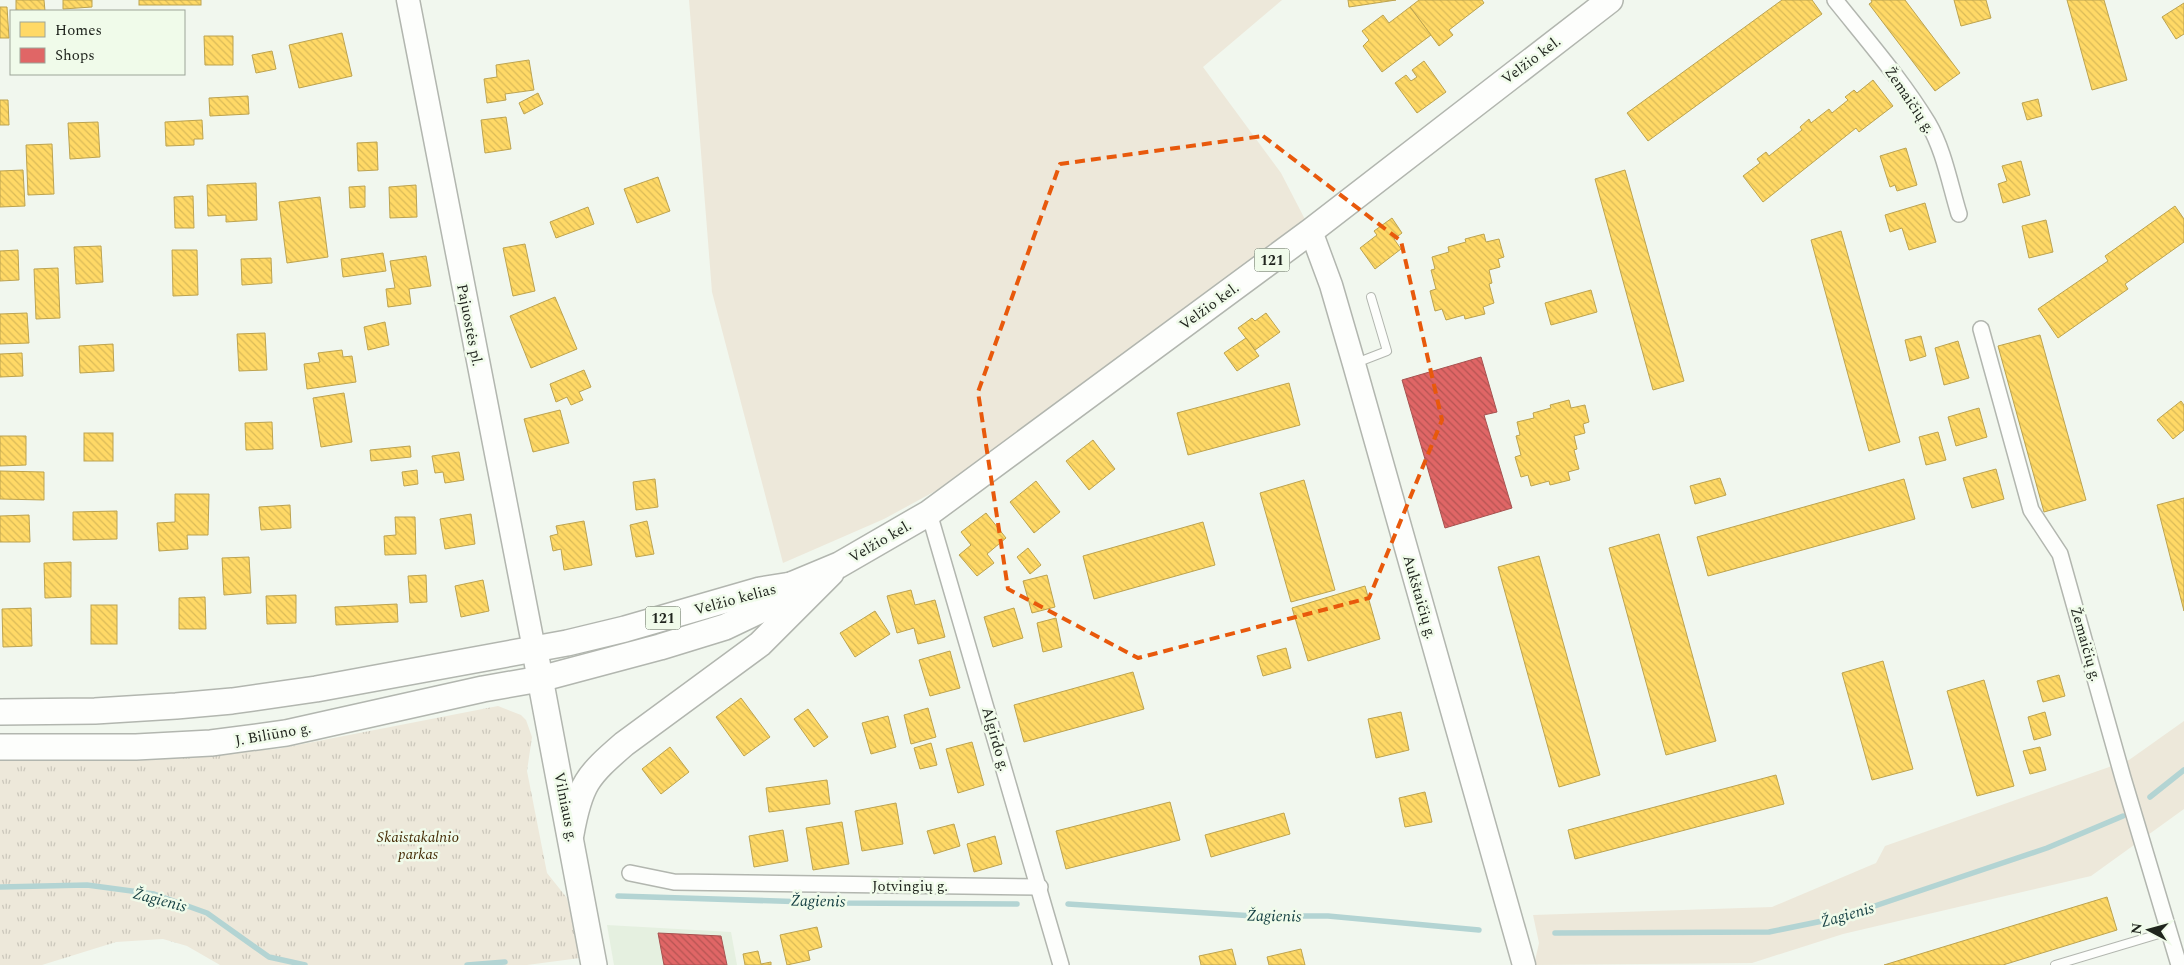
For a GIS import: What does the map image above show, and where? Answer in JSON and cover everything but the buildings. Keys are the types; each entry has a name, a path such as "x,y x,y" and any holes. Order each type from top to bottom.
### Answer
{"main road":[{"name":"Pajuostės pl.","path":"408,0 534,650"},
{"name":"Velžio kel.","path":"791,585 839,565 929,513 1311,231 1610,0"},
{"name":"Aukštaičių g.","path":"1311,231 1331,285 1354,364 1524,965"},
{"path":"571,834 581,790 590,776 604,761 624,744 760,644 839,565"},
{"name":"Velžio kelias","path":"534,650 625,629 760,590 791,585"},
{"name":"Velžio kelias","path":"540,679 610,662 725,627 767,607 791,585"},
{"name":"Vilniaus g.","path":"534,650 571,834 594,965"},
{"path":"0,712 94,711 232,701 316,689 534,650"},
{"name":"J. Biliūno g.","path":"0,747 136,747 250,739 540,679"}],"street":[{"name":"Žemaičių g.","path":"1835,0 1875,50 1928,123 1937,142 1959,214"},
{"name":"Žemaičių g.","path":"1981,329 2031,510 2060,554 2123,778 2179,965"},
{"name":"Algirdo g.","path":"929,513 1040,887 1061,965"},
{"name":"Jotvingių g.","path":"630,873 674,882 1040,887"}],"lane":[{"path":"1354,364 1387,351 1371,297"},
{"path":"2055,965 2169,931"}],"highlighted area":[{"path":"1263,136 1401,241 1442,420 1369,598 1138,658 1008,589 978,392 1060,164"}],"shaded area":[{"path":"607,925 731,932 737,965 614,965"}],"green space":[{"path":"689,0 1282,0 1203,67 1281,173 1311,231 952,482 884,519 783,563 712,292"},
{"name":"Skaistakalnio parkas","path":"498,706 521,715 526,720 532,737 527,771 547,873 567,898 580,958 527,965 220,965 187,946 163,939 116,942 42,965 0,965 0,757 83,760 277,749"},
{"path":"2184,721 2184,809 2091,876 1843,934 1752,963 1534,965 1539,943 1533,915 1772,907 1876,863 1885,846 2129,760"}],"waterway":[{"name":"Žagienis","path":"2150,797 2184,770"},
{"name":"Žagienis","path":"1555,933 1769,932 1842,917 2047,848 2123,816"},
{"name":"Žagienis","path":"0,887 87,885 154,894 207,913 269,957 305,965"},
{"name":"Žagienis","path":"618,896 839,903 1017,904"},
{"name":"Žagienis","path":"1068,904 1254,916 1328,916 1479,930"},
{"name":"Žagienis","path":"467,965 505,962"}]}
